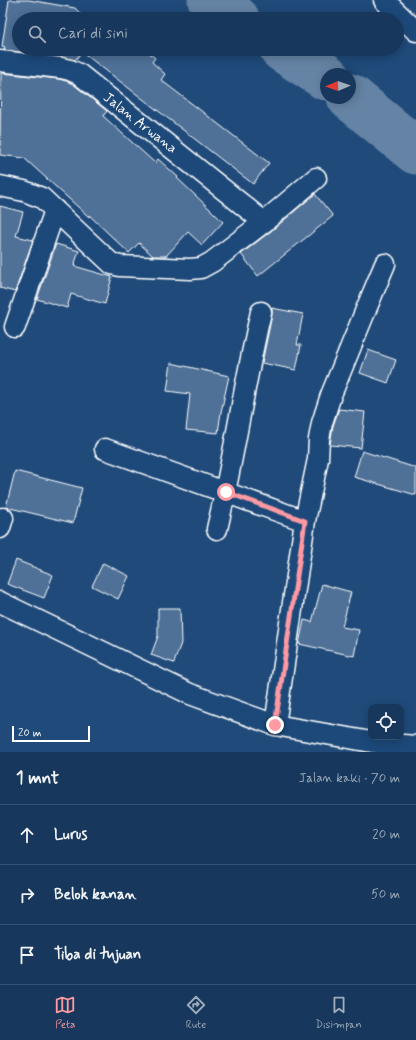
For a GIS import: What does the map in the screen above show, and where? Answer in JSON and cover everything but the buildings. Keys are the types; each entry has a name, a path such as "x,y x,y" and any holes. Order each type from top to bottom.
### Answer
{"street":[{"path":"384,0 396,12"},
{"path":"404,19 416,31"},
{"name":"Jalan Arwana","path":"0,61 61,68 79,74 264,222"},
{"path":"0,186 24,191 42,198 112,264 120,266 190,269 200,268 212,262 264,222 316,178"},
{"path":"15,326 54,210"},
{"path":"275,725 305,521 318,459 319,439 322,423 331,395 385,264"},
{"path":"217,529 226,492 250,358 260,312"},
{"path":"104,449 305,521"},
{"path":"0,602 190,694 275,725 376,747 416,746"}],"waterway":[{"path":"211,0 225,12"},
{"path":"294,56 320,73"},
{"path":"356,102 416,151"}],"route":[{"path":"226,492 305,521 275,725"}]}
